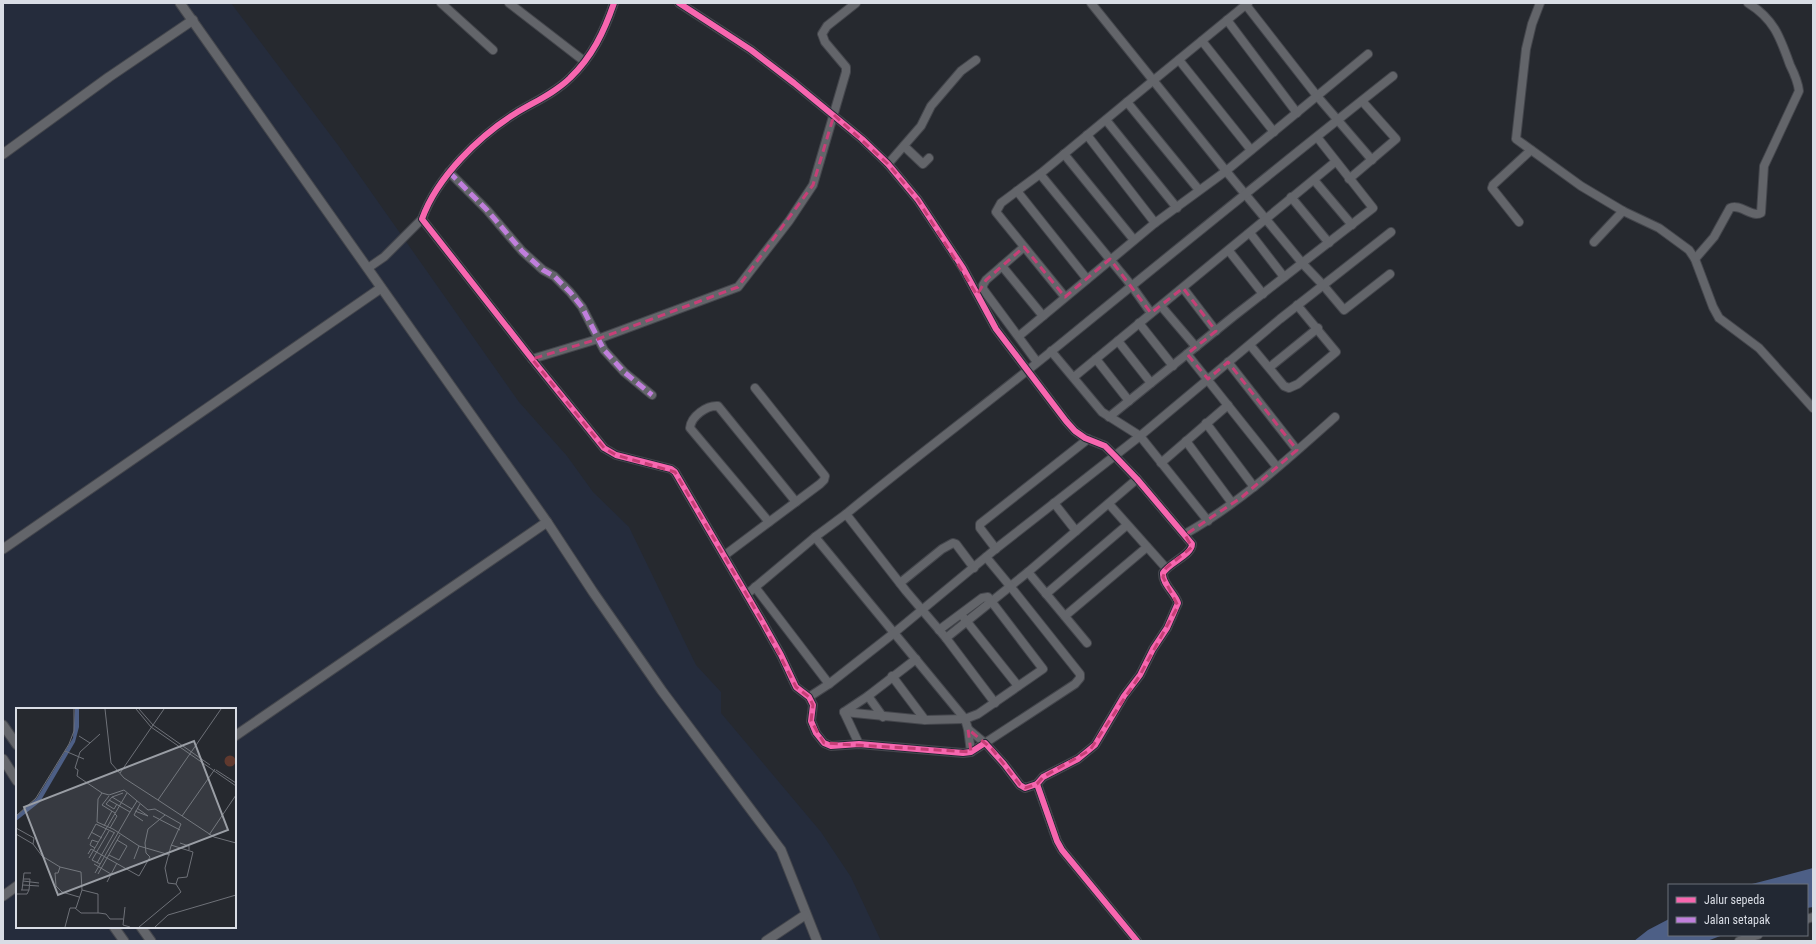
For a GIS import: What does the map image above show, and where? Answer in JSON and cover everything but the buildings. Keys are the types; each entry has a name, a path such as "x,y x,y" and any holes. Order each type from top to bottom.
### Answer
{"street":[{"path":"180,3 368,268 380,288 547,522 662,692 780,850 805,915 817,941"},
{"path":"442,3 493,50"},
{"path":"509,3 584,61"},
{"path":"368,268 384,257 422,218 433,195 449,172 488,134 514,114 568,80 590,55 603,34 614,3"},
{"path":"679,3 751,50 834,115 888,164 918,200 963,268 996,329 1073,430 1104,446 1115,456 1137,479 1189,540 1190,550 1166,568 1163,577 1175,595 1178,606 1140,674 1124,696 1095,745 1078,759 1042,777 1037,784 1025,788 1020,785 985,743 968,729"},
{"path":"532,359 598,339 738,287 789,221 813,185 834,115 846,67 825,42 822,34 827,26 856,3"},
{"path":"1091,3 1226,171 1303,264 1323,284 1344,310 1390,274"},
{"path":"1540,3 1532,24 1526,49 1522,93 1515,136 1516,139 1581,186 1623,211 1659,228 1689,250 1695,259 1713,307 1719,318 1759,348 1813,408"},
{"path":"1695,259 1714,237 1730,208 1736,207 1757,214 1761,213 1764,166 1799,91 1782,41 1773,25 1757,9 1748,3"},
{"path":"1065,298 996,212 1001,203 1040,174 1247,4 1337,121 1372,160"},
{"path":"3,154 109,77 193,20"},
{"path":"1227,20 1297,112"},
{"path":"1202,41 1274,132"},
{"path":"1019,336 1155,223 1178,208 1226,171 1368,54"},
{"path":"888,164 923,124 931,106 961,71 976,60"},
{"path":"1178,60 1251,150"},
{"path":"747,594 815,537 1028,370 1230,205 1246,195 1393,76"},
{"path":"1349,179 1396,139 1362,101"},
{"path":"1127,102 1200,190"},
{"path":"1106,120 1178,208"},
{"path":"1087,135 1155,223"},
{"path":"1109,417 1216,330 1303,264 1373,208 1335,162 1317,137"},
{"path":"904,146 923,164 929,158"},
{"path":"1519,222 1492,188 1493,184 1531,150"},
{"path":"1064,154 1134,240"},
{"path":"1074,377 1229,251 1266,218 1335,162"},
{"path":"449,172 491,214 522,251 543,270 554,276 570,292 582,307 598,339 616,363 652,395"},
{"path":"1040,174 1131,285 1151,313"},
{"path":"1314,180 1352,225"},
{"path":"1017,191 1087,279"},
{"path":"1292,197 1329,243"},
{"path":"1594,242 1623,211"},
{"path":"422,218 532,359 604,448 616,455 671,469 675,472 747,594 781,655 796,687 809,697 813,705 811,721 813,729 824,743 831,746 859,744 971,752 1075,684 1080,678 1080,674 986,557"},
{"path":"809,697 894,633 986,557 1140,436 1323,284 1391,232"},
{"path":"1250,233 1284,277"},
{"path":"1024,247 986,280 983,285 984,289 1037,362"},
{"path":"1229,251 1263,294"},
{"path":"1002,266 1043,316"},
{"path":"3,549 380,288"},
{"path":"1183,288 1216,330"},
{"path":"1250,345 1286,387 1293,387 1298,384 1336,352 1318,328 1297,305"},
{"path":"1161,306 1196,347"},
{"path":"1139,323 1173,366"},
{"path":"1270,367 1318,328"},
{"path":"1118,341 1151,383"},
{"path":"1051,351 1102,412 1140,436 1208,521"},
{"path":"1187,354 1277,467"},
{"path":"1096,359 1129,401"},
{"path":"1228,362 1297,450"},
{"path":"724,555 820,484 824,480 825,476 755,388"},
{"path":"1161,463 1228,405"},
{"path":"769,522 690,428 690,424 707,407 718,406 796,502"},
{"path":"1189,540 1208,521 1254,487 1335,417"},
{"path":"1206,423 1254,487"},
{"path":"996,549 980,528 980,524 1088,439"},
{"path":"1186,441 1232,503"},
{"path":"946,638 968,622 1137,479"},
{"path":"1054,503 1076,531"},
{"path":"1109,504 1166,568"},
{"path":"846,514 900,583 946,638 995,703"},
{"path":"236,735 547,522"},
{"path":"1046,594 1127,524"},
{"path":"815,537 965,719 971,752"},
{"path":"900,583 942,549 953,543 956,544 974,568"},
{"path":"1064,616 1147,547"},
{"path":"1028,572 1087,642"},
{"path":"755,587 828,684"},
{"path":"844,712 924,720 965,719 978,714 995,703 1043,668 988,597 984,597 939,630"},
{"path":"961,614 1018,686"},
{"path":"844,712 868,696 916,659"},
{"path":"892,676 924,720"},
{"path":"868,696 883,717"},
{"path":"844,712 859,744"},
{"path":"3,725 16,744"},
{"path":"3,759 16,779"},
{"path":"1037,784 1057,841 1062,850 1137,941"},
{"path":"3,896 16,887"},
{"path":"766,941 805,915"},
{"path":"115,928 124,941"},
{"path":"142,928 151,941"},
{"path":"1739,941 1755,936"}],"highlighted area":[{"path":"834,115 888,164 918,200 977,295 986,280 1024,247 1065,297 1110,259 1151,313 1183,288 1216,331 1187,354 1208,379 1228,362 1297,450 1242,497 1185,535 1192,547 1166,568 1163,577 1178,606 1140,675 1090,750 1043,777 1037,784 1025,788 1020,785 992,749 968,729 971,752 824,743 811,721 813,705 809,697 796,687 762,621 675,472 616,455 604,448 532,359 598,339 738,287 813,185"}],"shaded area":[{"path":"3,3 231,3 338,145 519,402 567,456 593,492 629,527 696,665 721,692 721,713 821,832 851,877 881,941 3,941"}],"water":[{"path":"1813,868 1813,907 1808,908 1808,884 1752,884"},
{"path":"1668,920 1668,936 1720,936 1707,941 1634,941 1648,930"}],"marked path":[{"path":"449,172 487,210 522,251 543,270 554,276 570,292 582,307 604,350 624,372 652,395"}],"cycle path":[{"path":"614,3 596,44 585,62 578,70 558,88 502,122 474,146 461,159 438,188 422,219 604,448 616,455 671,469 675,472 762,621 781,655 796,687 809,697 813,705 811,721 816,733 824,743 831,746 859,744 963,753 971,752 985,743 1020,785 1025,788 1037,784"},
{"path":"679,3 751,50 794,83 862,139 888,164 918,200 963,268 996,329 1066,421 1075,431 1085,438 1105,446 1137,479 1192,544 1188,552 1170,565 1163,573 1164,581 1178,603 1167,628 1153,649 1140,675 1124,696 1095,745 1078,759 1043,777 1037,784 1057,841 1062,850 1137,941"}]}
